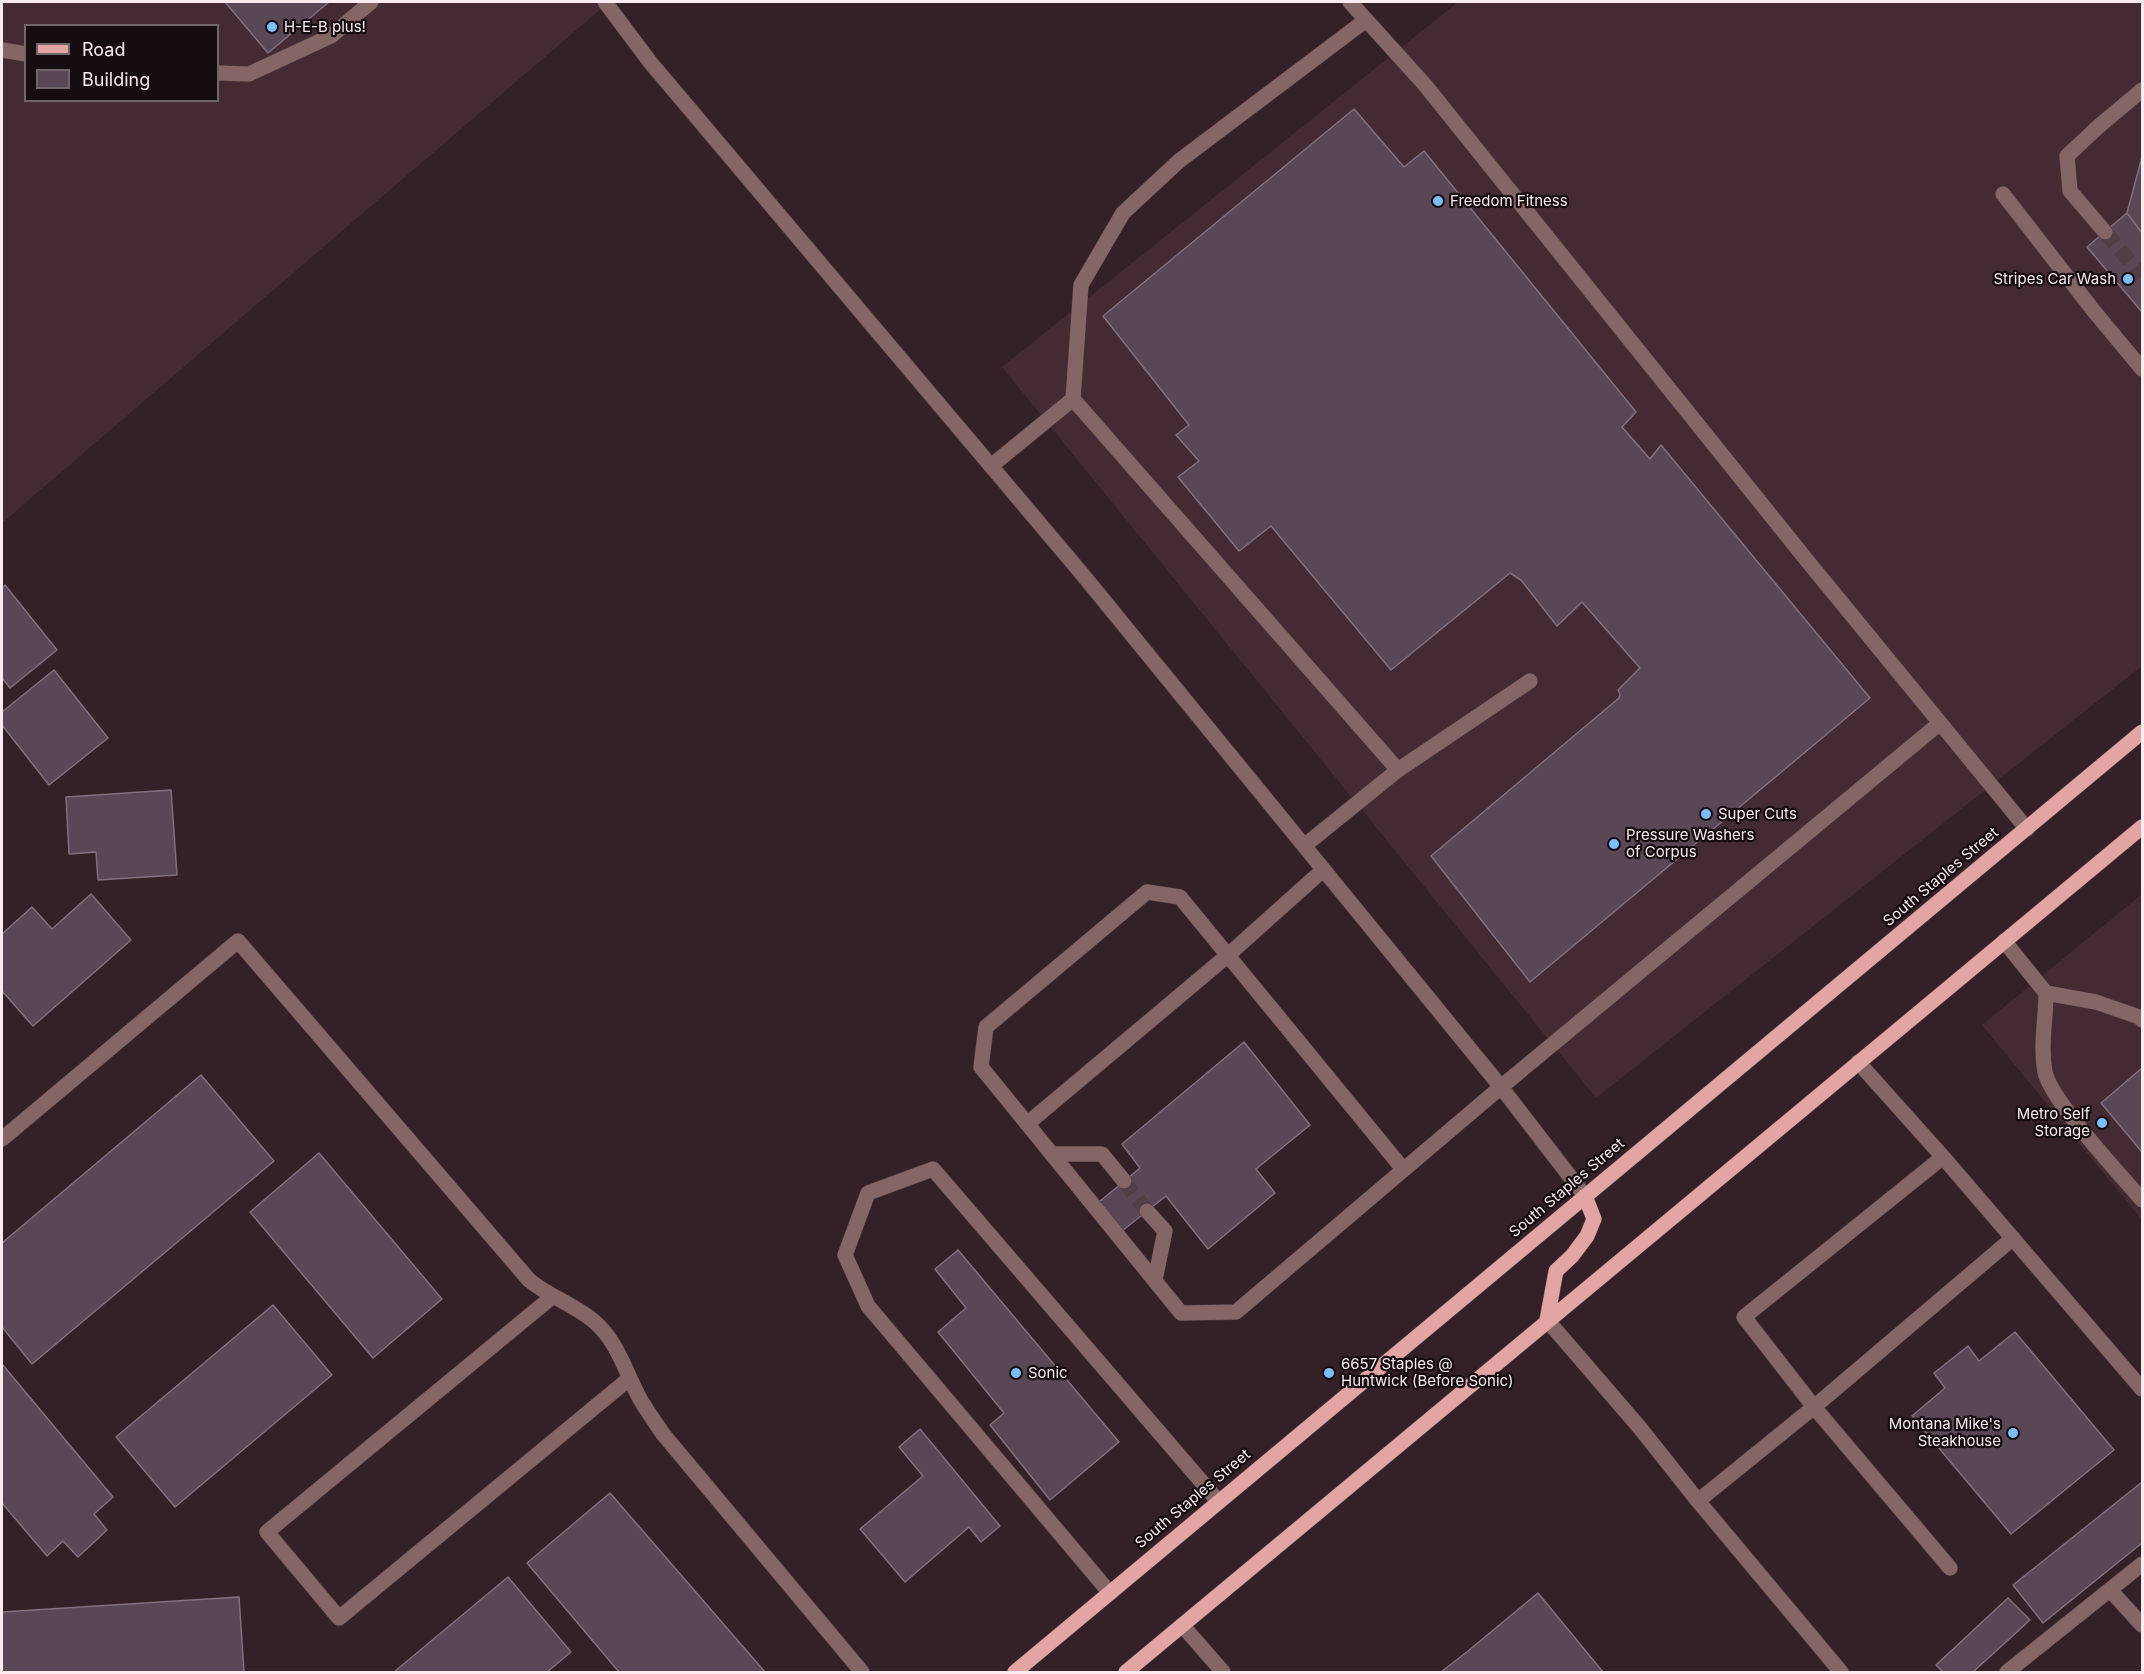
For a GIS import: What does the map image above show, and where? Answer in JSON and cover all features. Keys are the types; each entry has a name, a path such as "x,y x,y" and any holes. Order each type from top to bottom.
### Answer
{"main road":[{"name":"South Staples Street","path":"1015,1672 2142,732"},
{"path":"1126,1672 2142,827"},
{"path":"1547,1320 1556,1271 1572,1256 1587,1236 1594,1218 1586,1196"}],"street":[{"path":"219,73 249,74 330,36 371,2"},
{"path":"605,2 650,62 1083,575 1501,1087 1586,1196"},
{"path":"1350,2 1425,86 2027,829"},
{"path":"1366,20 1179,161 1123,213 1082,285 1073,399 1398,770"},
{"path":"2,50 24,54"},
{"path":"2105,232 2070,191 2067,156 2142,90"},
{"path":"2003,194 2142,369"},
{"path":"991,466 1073,399"},
{"path":"1304,846 1398,770 1530,681"},
{"path":"1403,1169 1180,897 1147,892 986,1028 981,1067 1180,1313 1236,1312 1501,1087 1940,723"},
{"path":"1027,1124 1227,956 1323,870"},
{"path":"2,1139 238,941 529,1280 552,1297 585,1314 596,1323 614,1346 640,1398 663,1434 862,1672"},
{"path":"2004,941 2046,993 2096,1002 2142,1020"},
{"path":"2046,993 2043,1039 2045,1074 2056,1096 2142,1200"},
{"path":"1858,1062 1943,1157 2142,1389"},
{"path":"1052,1154 1102,1154 1124,1181"},
{"path":"1943,1157 1744,1317 1814,1407 1950,1568"},
{"path":"1110,1593 868,1306 845,1255 868,1193 933,1169 1219,1502"},
{"path":"1147,1211 1165,1231 1155,1280"},
{"path":"1698,1501 1814,1407 2013,1238"},
{"path":"552,1297 267,1532 339,1618 630,1378"},
{"path":"1547,1320 1640,1428 1840,1672"},
{"path":"2007,1672 2142,1564"},
{"path":"2110,1590 2142,1625"},
{"path":"1182,1625 1223,1672"}],"shaded area":[{"path":"2,2 609,2 2,523"},
{"path":"1458,2 2142,2 2142,666 1596,1098 1002,367"},
{"name":"Metro Self Storage","path":"2142,894 2142,1220 1982,1025"}],"building":[{"name":"H-E-B plus!","path":"225,2 329,2 268,53"},
{"path":"1354,109 1404,167 1424,151 1636,412 1622,427 1650,459 1661,445 1870,698 1530,982 1431,856 1619,698 1618,690 1640,668 1582,602 1557,626 1521,580 1510,573 1391,670 1271,526 1239,551 1178,477 1199,461 1176,435 1189,425 1103,316"},
{"path":"2142,157 2142,233 2127,213"},
{"name":"Stripes Car Wash","path":"2127,213 2142,233 2142,312 2087,247"},
{"path":"5,585 57,650 10,688 2,678 2,588"},
{"path":"54,670 108,738 49,785 2,725 2,712"},
{"path":"171,790 177,875 98,880 96,852 69,854 66,797"},
{"path":"91,894 131,940 33,1026 2,991 2,934 32,907 52,929"},
{"path":"1244,1042 1310,1125 1256,1169 1275,1193 1208,1249 1166,1196 1122,1231 1099,1202 1140,1168 1122,1144"},
{"path":"2142,1068 2142,1152 2101,1103"},
{"path":"201,1075 274,1161 32,1364 2,1327 2,1243"},
{"path":"319,1153 442,1299 373,1358 250,1212"},
{"name":"Sonic","path":"958,1250 1119,1442 1050,1500 990,1425 1004,1413 938,1332 966,1308 935,1269"},
{"path":"273,1305 332,1375 175,1507 116,1437"},
{"name":"Montana Mike's Steakhouse","path":"2015,1332 2114,1450 2011,1534 1912,1416 1945,1388 1934,1373 1968,1346 1979,1361"},
{"path":"2,1364 113,1497 94,1514 107,1530 78,1557 63,1541 47,1556 2,1503"},
{"path":"920,1429 1000,1526 981,1542 969,1527 905,1582 860,1529 923,1476 899,1447"},
{"path":"2142,1482 2142,1543 2043,1623 2013,1585"},
{"path":"610,1493 765,1672 619,1672 527,1563"},
{"path":"508,1577 571,1652 547,1672 394,1672"},
{"path":"1538,1593 1603,1672 1441,1672 1468,1651"},
{"path":"239,1597 244,1672 2,1672 2,1612"},
{"path":"2008,1598 2030,1620 1973,1672 1943,1672 1936,1665"}],"tunnel":[{"path":"2105,232 2142,276"},
{"path":"1124,1181 1147,1211"}],"place":[{"name":"H-E-B plus!","path":"272,27"},
{"name":"Freedom Fitness","path":"1438,201"},
{"name":"Stripes Car Wash","path":"2128,279"},
{"name":"Super Cuts","path":"1706,814"},
{"name":"Pressure Washers of Corpus","path":"1614,844"},
{"name":"Metro Self Storage","path":"2102,1123"},
{"name":"Sonic","path":"1016,1373"},
{"name":"6657 Staples @ Huntwick (Before Sonic)","path":"1329,1373"},
{"name":"Montana Mike's Steakhouse","path":"2013,1433"}]}
